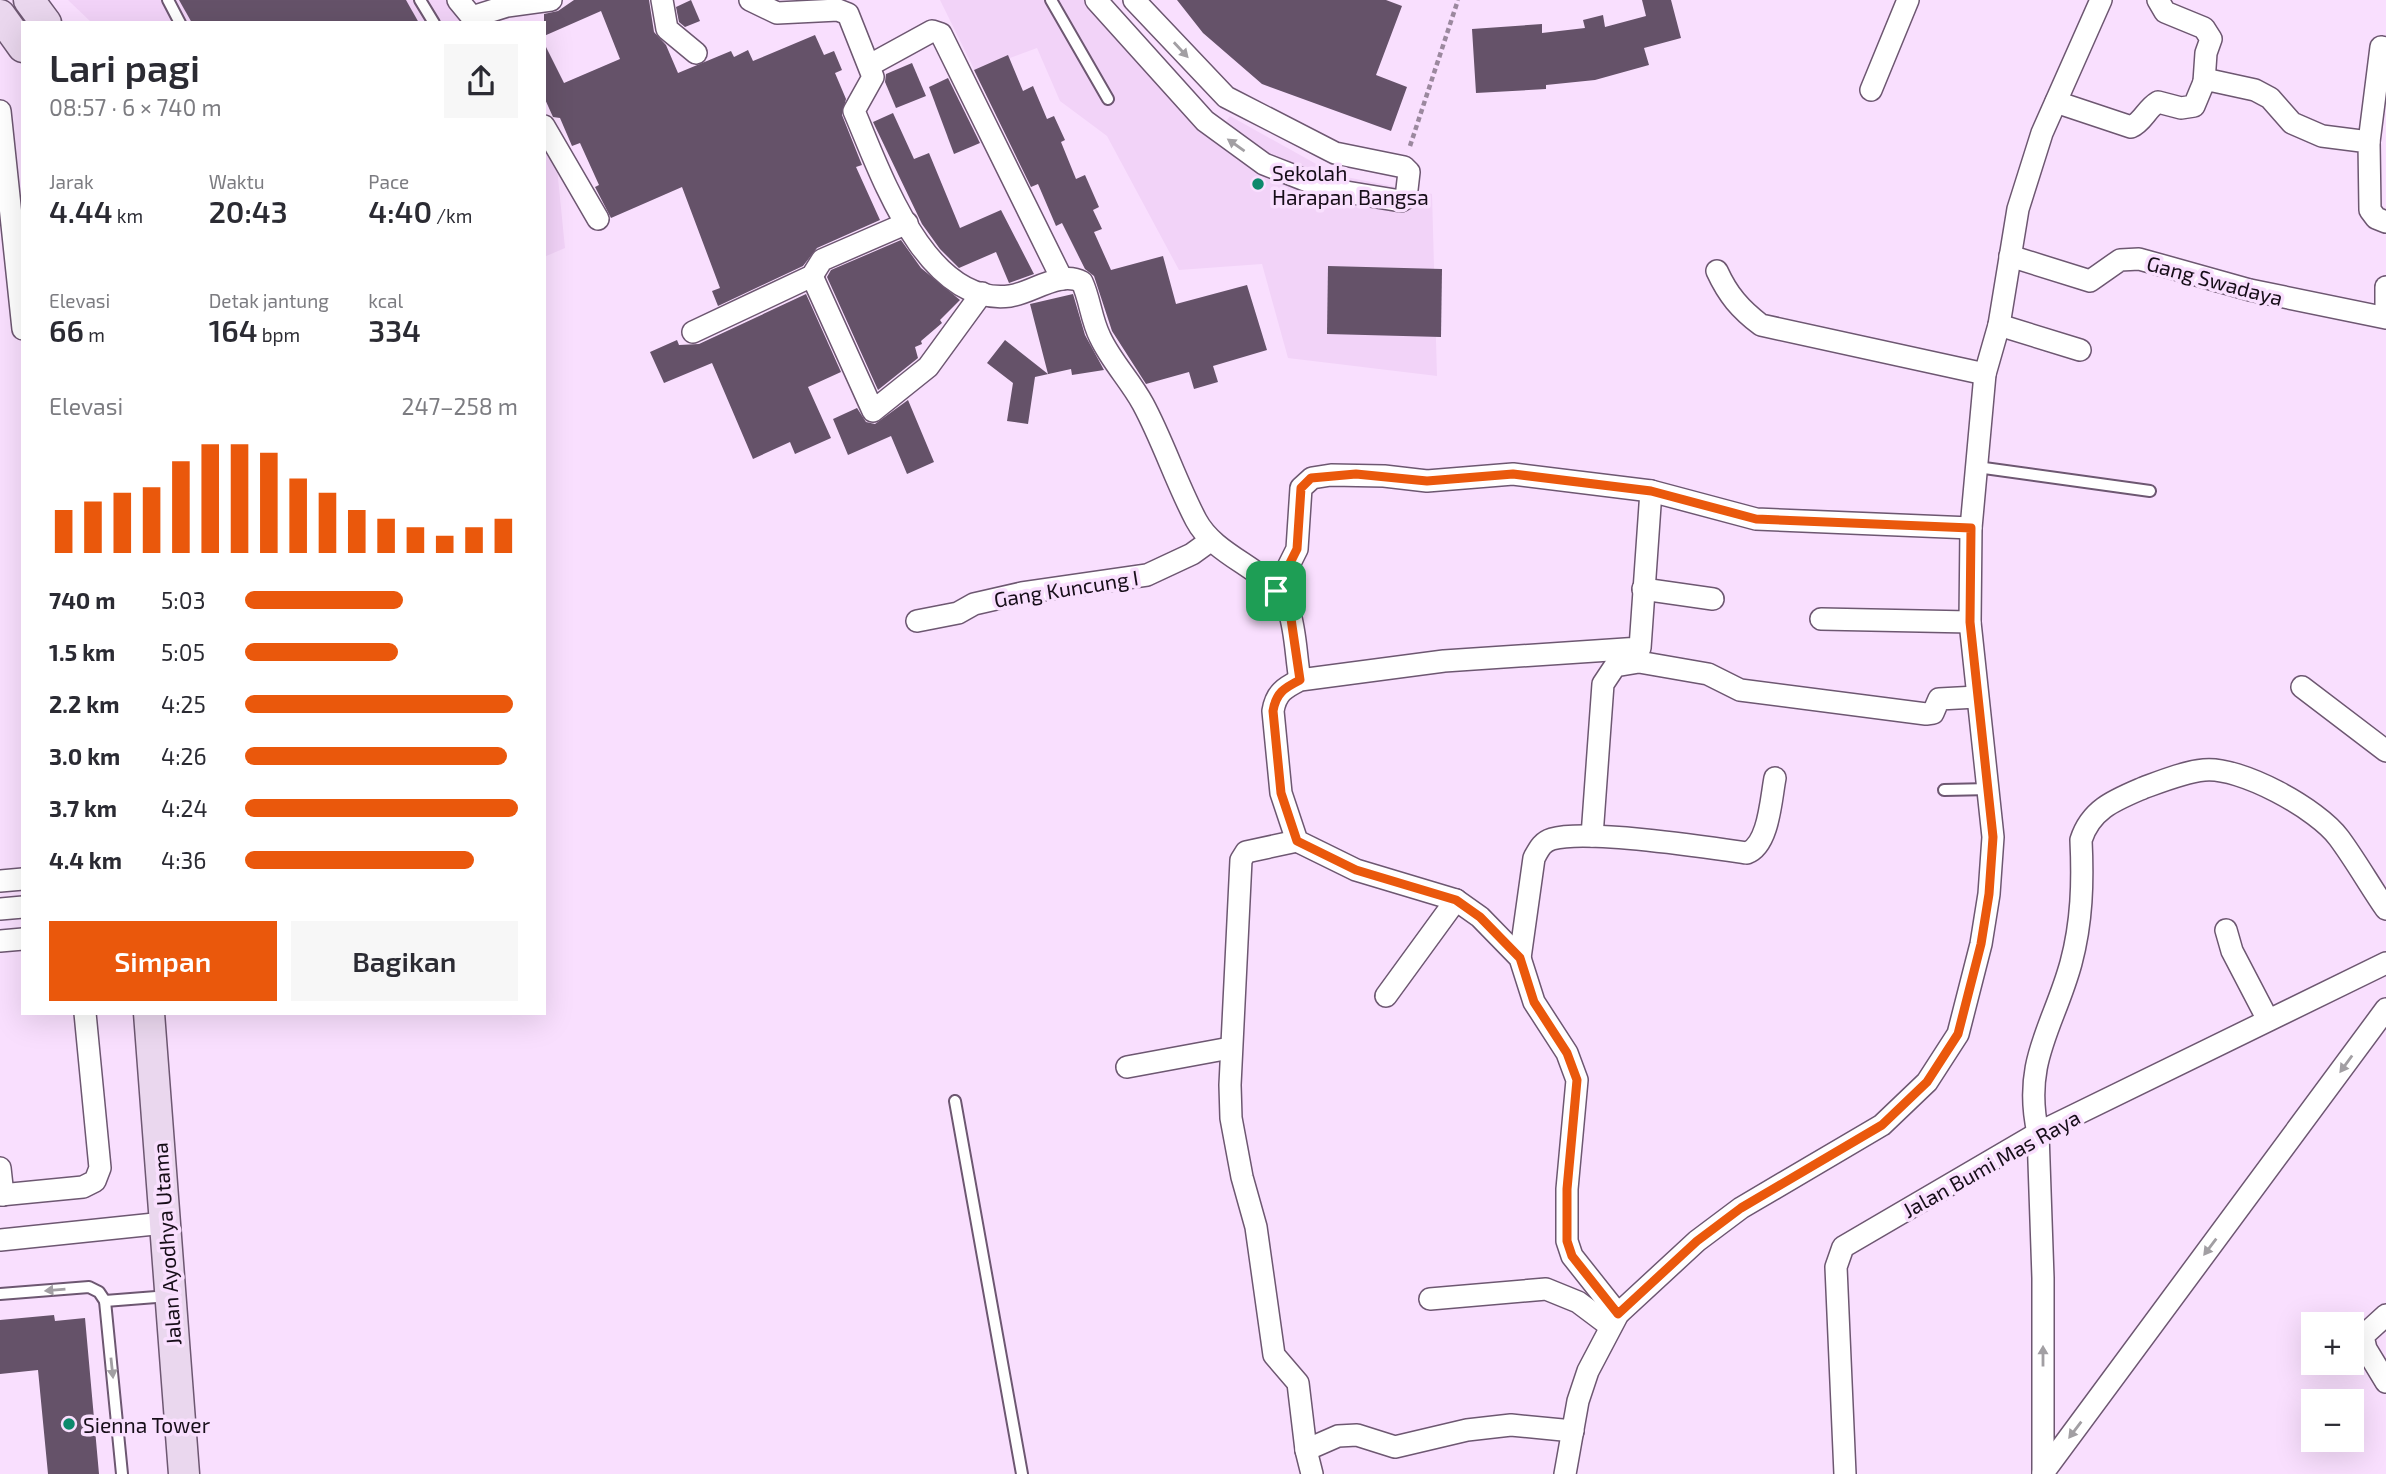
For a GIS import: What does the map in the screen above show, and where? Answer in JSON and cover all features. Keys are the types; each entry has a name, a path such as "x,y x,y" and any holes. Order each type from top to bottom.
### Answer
{"street":[{"path":"29,0 45,21"},
{"path":"458,0 475,20 507,6 551,0"},
{"path":"662,0 667,29 696,53"},
{"path":"750,0 777,13 844,11 848,14 873,77 854,111 896,207 931,261 955,281 982,293 1000,297 1019,295 1062,279 1082,282 1101,339 1141,400 1165,445 1196,520 1210,541 1256,572 1276,591 1290,612 1300,680"},
{"path":"1096,0 1103,11 1205,121 1264,164 1328,189 1401,201 1408,195 1409,172 1404,167 1335,153 1226,97 1134,0"},
{"path":"1871,90 1908,0"},
{"path":"1565,1474 1588,1371 1614,1320 1697,1241 1741,1208 1872,1132 1927,1082 1958,1034 1979,956 1989,894 1993,837 1990,789 1970,622 1971,528 1985,374 1999,325 2018,209 2042,133 2101,0"},
{"path":"2056,102 2131,127 2138,124 2147,109 2158,102 2180,108 2194,106 2204,82 2206,53 2211,39 2204,27 2165,12 2158,0"},
{"path":"0,15 21,44"},
{"path":"870,65 932,31 941,34 1062,279"},
{"path":"2386,48 2381,47 2369,142 2370,210 2376,218 2386,222"},
{"path":"2204,82 2218,80 2255,90 2270,98 2292,123 2322,135 2369,142"},
{"path":"1205,121 1226,97"},
{"path":"1,112 21,309"},
{"path":"546,129 598,219"},
{"path":"693,332 812,276 822,260 907,223"},
{"name":"Gang Swadaya","path":"2010,256 2090,281 2120,260 2139,259 2250,290 2386,318"},
{"path":"1717,271 1726,291 1742,311 1760,324 1985,374"},
{"path":"812,276 873,411 928,367 982,293"},
{"path":"2386,287 2386,311"},
{"path":"1999,325 2080,350"},
{"path":"1276,591 1297,549 1301,488 1311,478 1356,474 1427,481 1513,474 1651,491 1756,519 1971,528"},
{"path":"1639,655 1651,491"},
{"name":"Gang Kuncung I","path":"917,621 958,613 974,604 1021,593 1147,575 1192,554 1210,541"},
{"path":"1643,589 1713,599"},
{"path":"1821,619 1970,622"},
{"path":"1592,836 1603,684 1615,666 1639,655"},
{"path":"1297,841 1281,793 1273,711 1275,698 1282,690 1300,680 1444,661 1639,655 1708,674 1740,690 1926,714 1933,713 1939,699 1978,696"},
{"path":"2302,687 2386,751"},
{"path":"2043,1474 2038,1133 2033,1110 2035,1070 2040,1045 2075,944 2083,881 2081,840 2094,813 2116,800 2169,779 2205,770 2231,772 2253,780 2326,823 2339,837 2386,909"},
{"path":"1614,1320 1572,1256 1567,1241 1567,1189 1577,1080 1567,1053 1534,1002 1520,958 1534,858 1542,844 1553,839 1592,836 1747,853 1754,851 1762,838 1775,778"},
{"path":"1312,1474 1306,1450 1298,1383 1274,1355 1258,1241 1231,1118 1230,1048 1241,860 1245,852 1297,841 1356,870 1456,900 1480,917 1520,958"},
{"path":"0,881 21,879"},
{"path":"1386,996 1456,900"},
{"path":"0,909 21,907"},
{"path":"2226,930 2232,951 2268,1020"},
{"path":"0,941 21,939"},
{"name":"Jalan Bumi Mas Raya","path":"1845,1474 1836,1267 1843,1247 2038,1133 2386,963"},
{"path":"2043,1474 2386,1009"},
{"path":"0,1168 1,1195 83,1187 95,1181 100,1168 85,1015"},
{"name":"Jalan Ayodhya Utama","path":"149,1015 184,1474"},
{"path":"1128,1067 1230,1048"},
{"path":"0,1240 164,1223"},
{"path":"1430,1299 1546,1289 1578,1301 1614,1320"},
{"path":"2386,1315 2363,1336 2366,1349 2386,1382"},
{"path":"1306,1450 1338,1436 1357,1435 1395,1447 1467,1430 1511,1425 1573,1430"}],"lane":[{"path":"168,0 179,21"},
{"path":"420,0 433,21"},
{"path":"1051,0 1108,99"},
{"path":"1977,467 2150,491"},
{"path":"1944,790 1990,789"},
{"path":"955,1101 1022,1474"},
{"path":"0,1294 89,1287 99,1292 105,1301 122,1474"},
{"path":"105,1301 169,1296"}],"path":[{"path":"1404,167 1436,58 1458,0"}],"shaded area":[{"path":"68,0 446,0 464,21 90,21"},
{"name":"Sekolah Harapan Bangsa","path":"940,0 1090,0 1156,83 1218,133 1230,116 1336,175 1432,194 1437,376 1288,358 1262,264 1179,270 1107,136 1060,101 1037,48 975,71"},
{"path":"546,140 556,158 565,248 546,256"}],"building":[{"path":"179,0 406,0 418,21 191,21"},
{"path":"574,0 649,0 654,32 666,45 678,73 731,51 734,57 748,50 753,61 815,35 824,55 834,51 842,70 835,73 846,99 842,115 862,165 856,167 880,220 817,248 803,266 718,306 712,291 720,288 682,187 611,218 595,187 599,185 580,143 572,146 560,118 553,117 546,101 546,47 564,83 620,59 601,11 546,35 544,14 558,11"},
{"path":"691,0 700,21 685,27 679,22 676,7"},
{"path":"1177,0 1386,0 1402,6 1376,75 1407,87 1391,131 1262,84 1203,33"},
{"path":"1642,0 1671,0 1681,38 1644,48 1649,65 1595,80 1546,85 1546,89 1476,93 1472,29 1542,24 1542,33 1585,28 1583,20 1603,15 1605,27 1646,16"},
{"path":"1008,55 1023,91 1033,86 1047,119 1054,116 1065,140 1061,142 1076,179 1085,175 1099,207 1093,210 1102,229 1094,232 1111,270 1163,256 1176,304 1247,285 1267,350 1213,366 1218,382 1194,389 1189,372 1146,384 1112,331 1094,276 1085,269 1062,223 1056,226 1038,184 1031,187 974,70"},
{"path":"912,63 926,96 896,108 885,82 886,74"},
{"path":"948,78 980,143 954,154 929,87"},
{"path":"893,113 914,159 929,153 960,228 1001,210 1034,274 1009,283 996,252 959,268 940,249 922,224 873,122"},
{"path":"901,240 921,268 960,300 940,320 942,323 921,341 922,344 915,347 918,358 878,390 827,277 831,270"},
{"path":"1328,266 1442,269 1441,337 1327,334"},
{"path":"806,294 841,372 808,387 831,438 795,454 790,442 753,459 712,363 664,383 650,352 677,340 679,345 699,344"},
{"path":"1073,294 1085,335 1104,370 1072,375 1071,369 1035,377 1028,424 1007,421 1013,383 987,363 1005,340 1048,374 1030,304"},
{"path":"908,400 934,462 907,474 891,436 848,455 833,419 857,408 866,422 875,424"},
{"name":"Sienna Tower","path":"54,1315 55,1321 85,1318 99,1474 48,1474 38,1370 0,1374 0,1320"}],"place":[{"name":"Sekolah Harapan Bangsa","path":"1258,184"},
{"name":"Sienna Tower","path":"69,1424"}],"route":[{"path":"1356,474 1427,481 1513,474 1579,480 1651,491 1756,519 1971,528 1970,622 1978,696 1977,711 1989,782 1993,837 1989,894 1971,992 1958,1034 1927,1082 1902,1108 1852,1146 1741,1208 1697,1241 1618,1314 1572,1256 1567,1241 1567,1189 1577,1080 1567,1053 1534,1002 1520,958 1480,917 1456,900 1356,870 1306,847 1297,841 1292,833 1281,793 1273,711 1275,698 1282,690 1300,680 1290,612 1284,599 1276,591 1297,549 1301,488 1311,478 1331,475 1356,474"}]}
